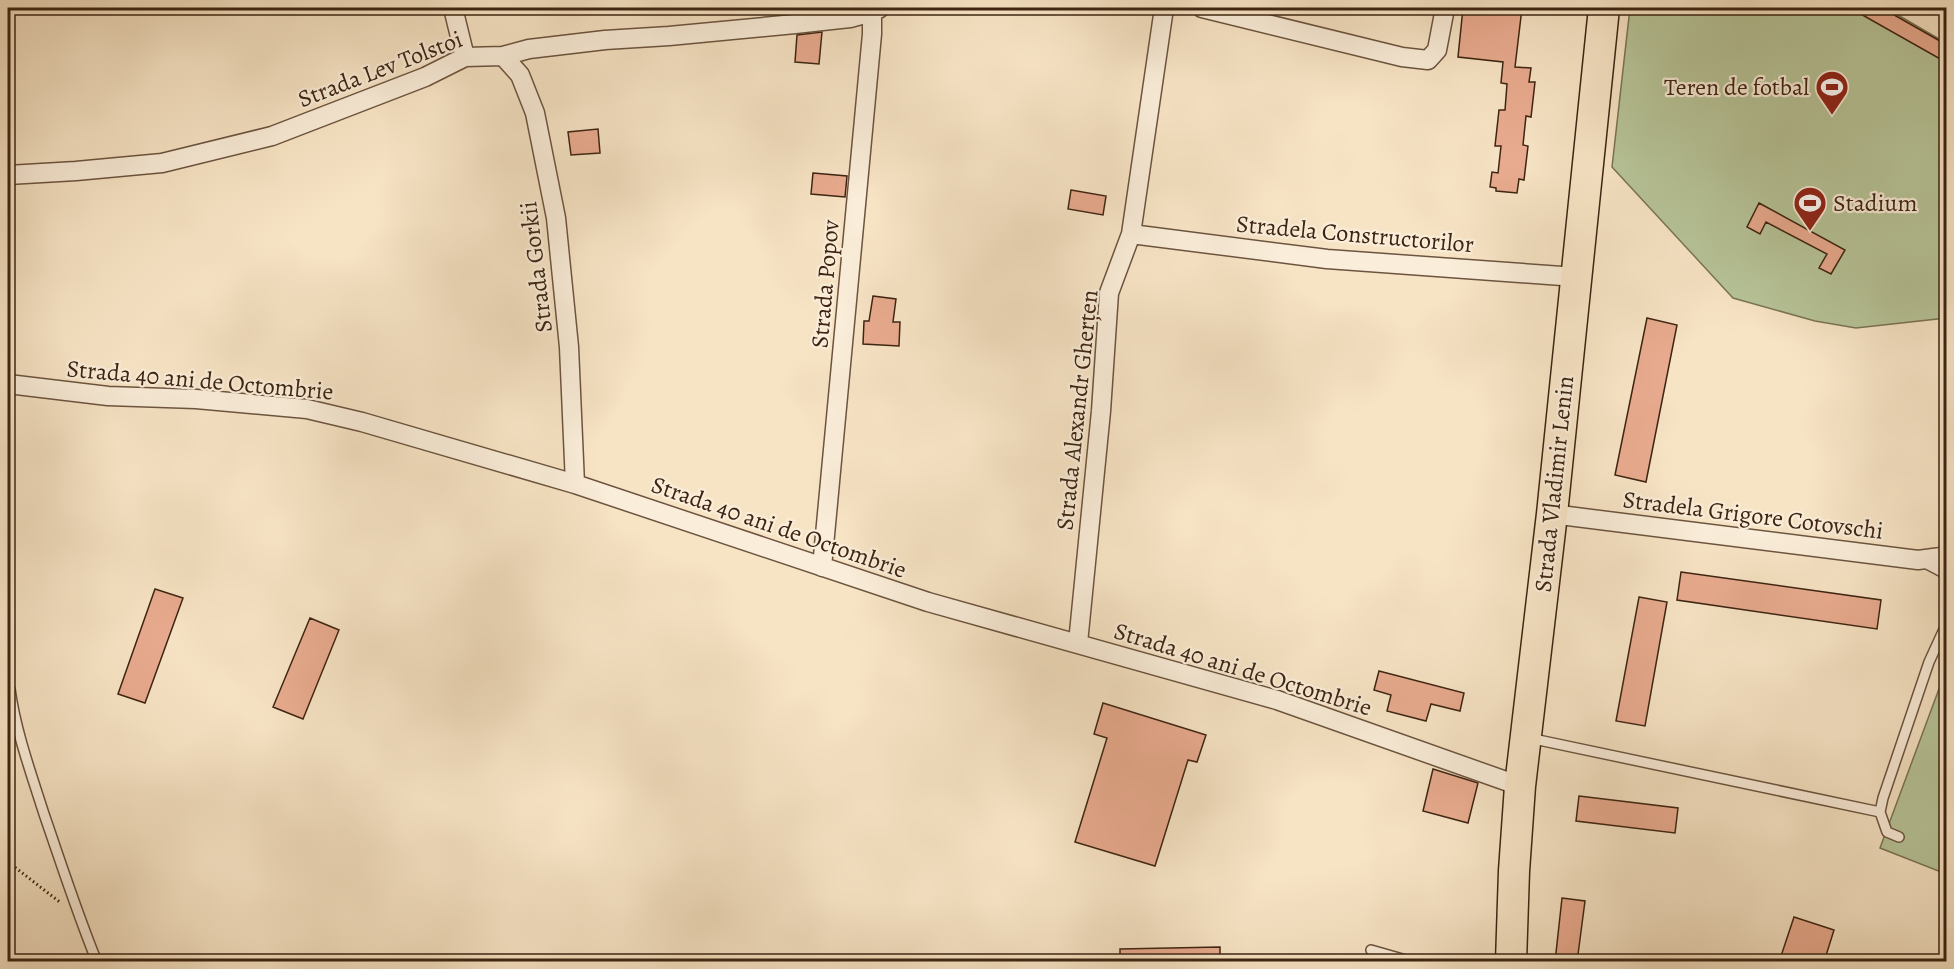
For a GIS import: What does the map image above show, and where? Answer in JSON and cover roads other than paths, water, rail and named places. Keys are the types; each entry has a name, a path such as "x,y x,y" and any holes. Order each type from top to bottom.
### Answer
{"main road":[{"name":"Strada Vladimir Lenin","path":"1511,962 1520,786 1552,514 1604,8"}],"street":[{"path":"453,8 465,57"},
{"name":"Strada Alexandr Gherțen","path":"1078,643 1101,411 1109,293 1131,234 1164,8"},
{"path":"1202,8 1402,57 1428,60 1437,50 1445,8"},
{"name":"Strada Lev Tolstoi","path":"8,175 162,163 272,136 425,77 465,57 503,56 558,45 849,18 873,9"},
{"name":"Strada Popov","path":"822,567 873,9"},
{"name":"Strada Gorkii","path":"503,56 520,75 535,112 556,218 569,347 575,484"},
{"name":"Stradela Constructorilor","path":"1131,234 1327,259 1576,277"},
{"name":"Strada 40 ani de Octombrie","path":"8,384 108,396 196,399 307,410 362,422 575,484 928,602 1277,700 1520,786"},
{"name":"Stradela Grigore Cotovschi","path":"1552,514 1918,560 1947,554"}],"lane":[{"path":"1918,560 1942,572 1947,578"},
{"path":"1899,837 1887,832 1880,812 1883,798 1929,662 1947,625"},
{"path":"10,689 13,711 31,772 76,911 97,962"},
{"path":"1527,737 1880,812"},
{"path":"1371,950 1413,962"}],"place":[{"name":"Teren de fotbal","path":"1832,116"},
{"name":"Stadium","path":"1810,232"}]}
